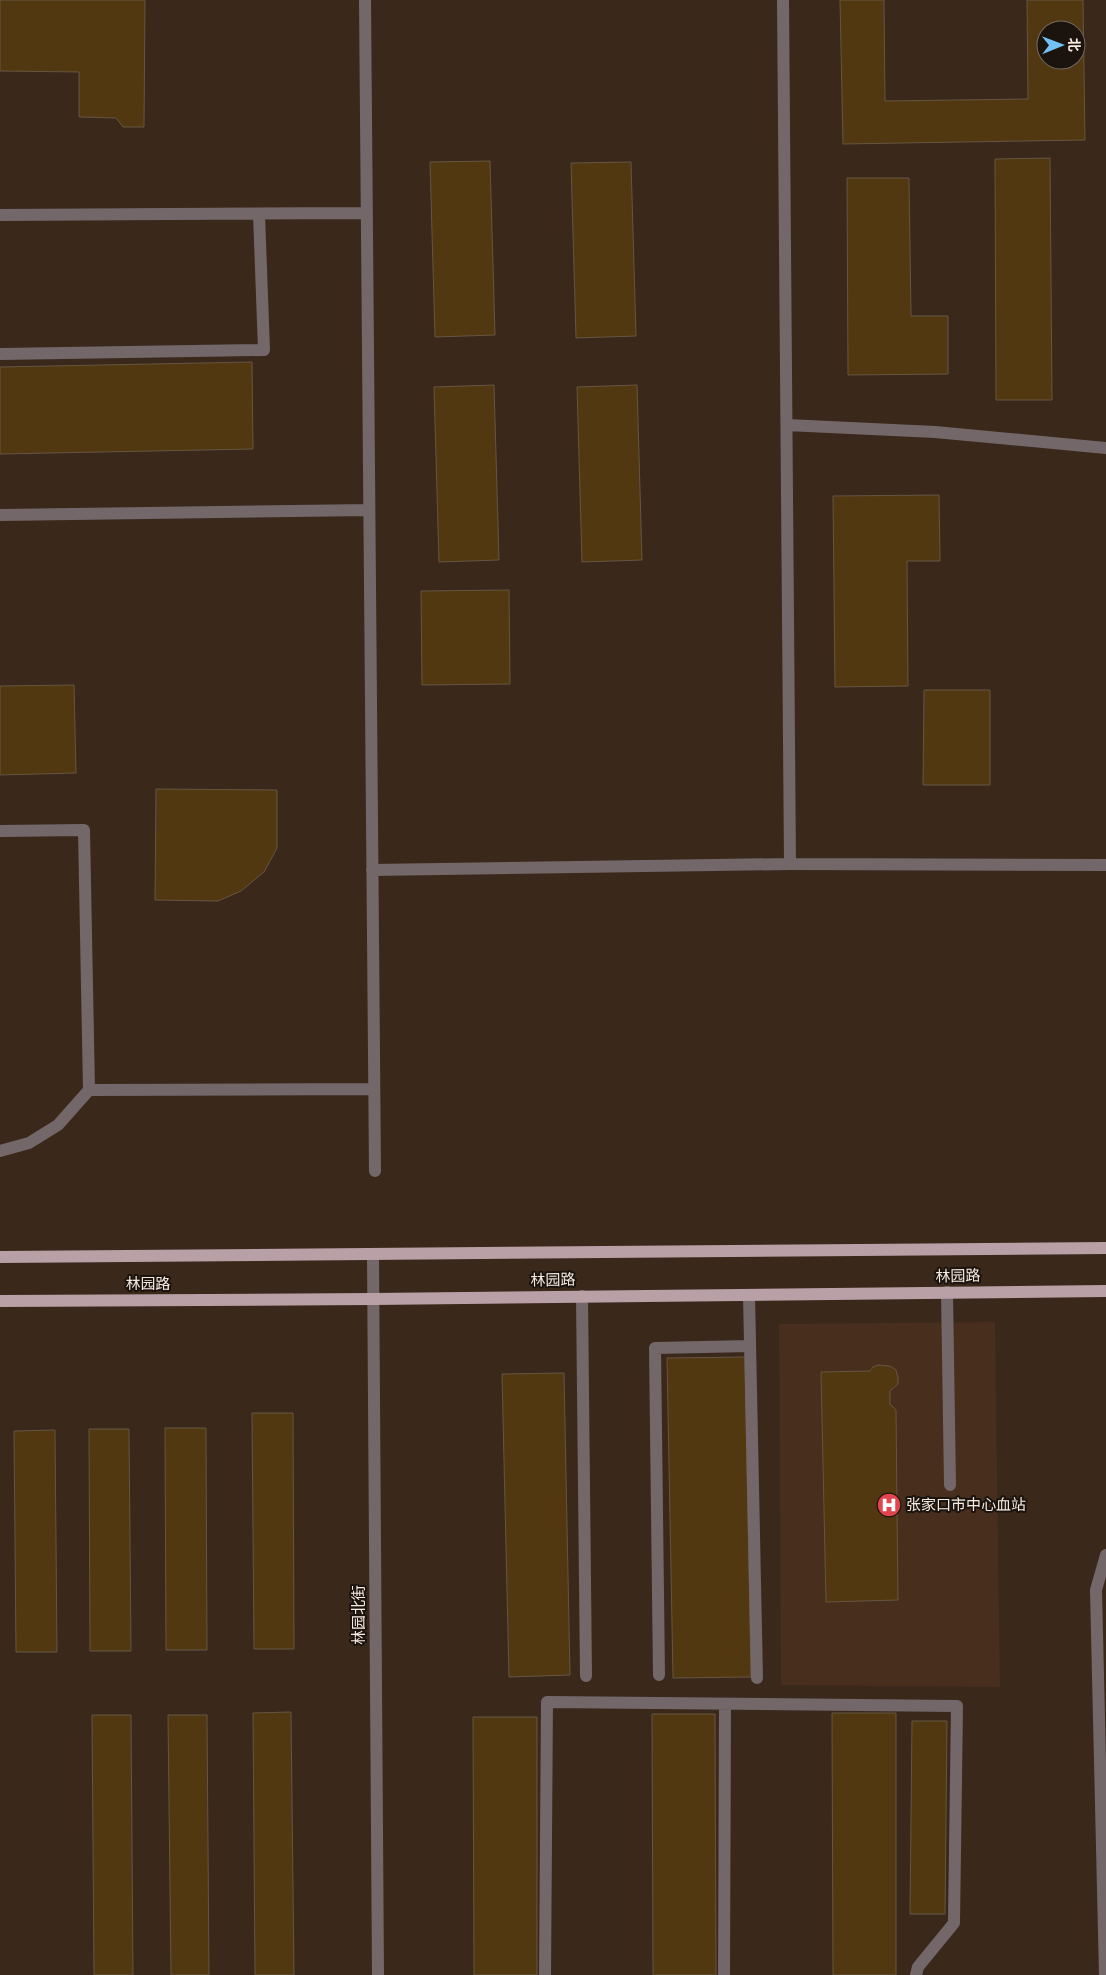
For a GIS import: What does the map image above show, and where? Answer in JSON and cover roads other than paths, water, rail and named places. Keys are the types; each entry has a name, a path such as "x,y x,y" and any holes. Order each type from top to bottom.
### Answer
{"main road":[{"name":"林园路","path":"0,1257 1106,1248"},
{"name":"林园路","path":"0,1301 373,1299 1106,1290"}],"street":[{"path":"365,0 375,1171"},
{"path":"783,0 790,864"},
{"path":"0,215 367,213"},
{"path":"0,354 264,350 259,214"},
{"path":"787,425 935,432 1106,448"},
{"path":"0,515 369,510"},
{"path":"0,831 84,830 89,1090 58,1125 29,1143 0,1151"},
{"path":"372,870 790,864 1105,865"},
{"path":"89,1090 374,1090"},
{"name":"林园北街","path":"373,1255 378,1975"},
{"path":"947,1292 950,1485"},
{"path":"749,1295 757,1678"},
{"path":"582,1296 586,1676"},
{"path":"659,1675 655,1348 750,1346"},
{"path":"1104,1975 1096,1590 1106,1555"},
{"path":"545,1975 547,1702 956,1706 954,1922 918,1967 916,1975"},
{"path":"724,1975 725,1704"}],"place":[{"name":"张家口市中心血站","path":"889,1505"}]}
